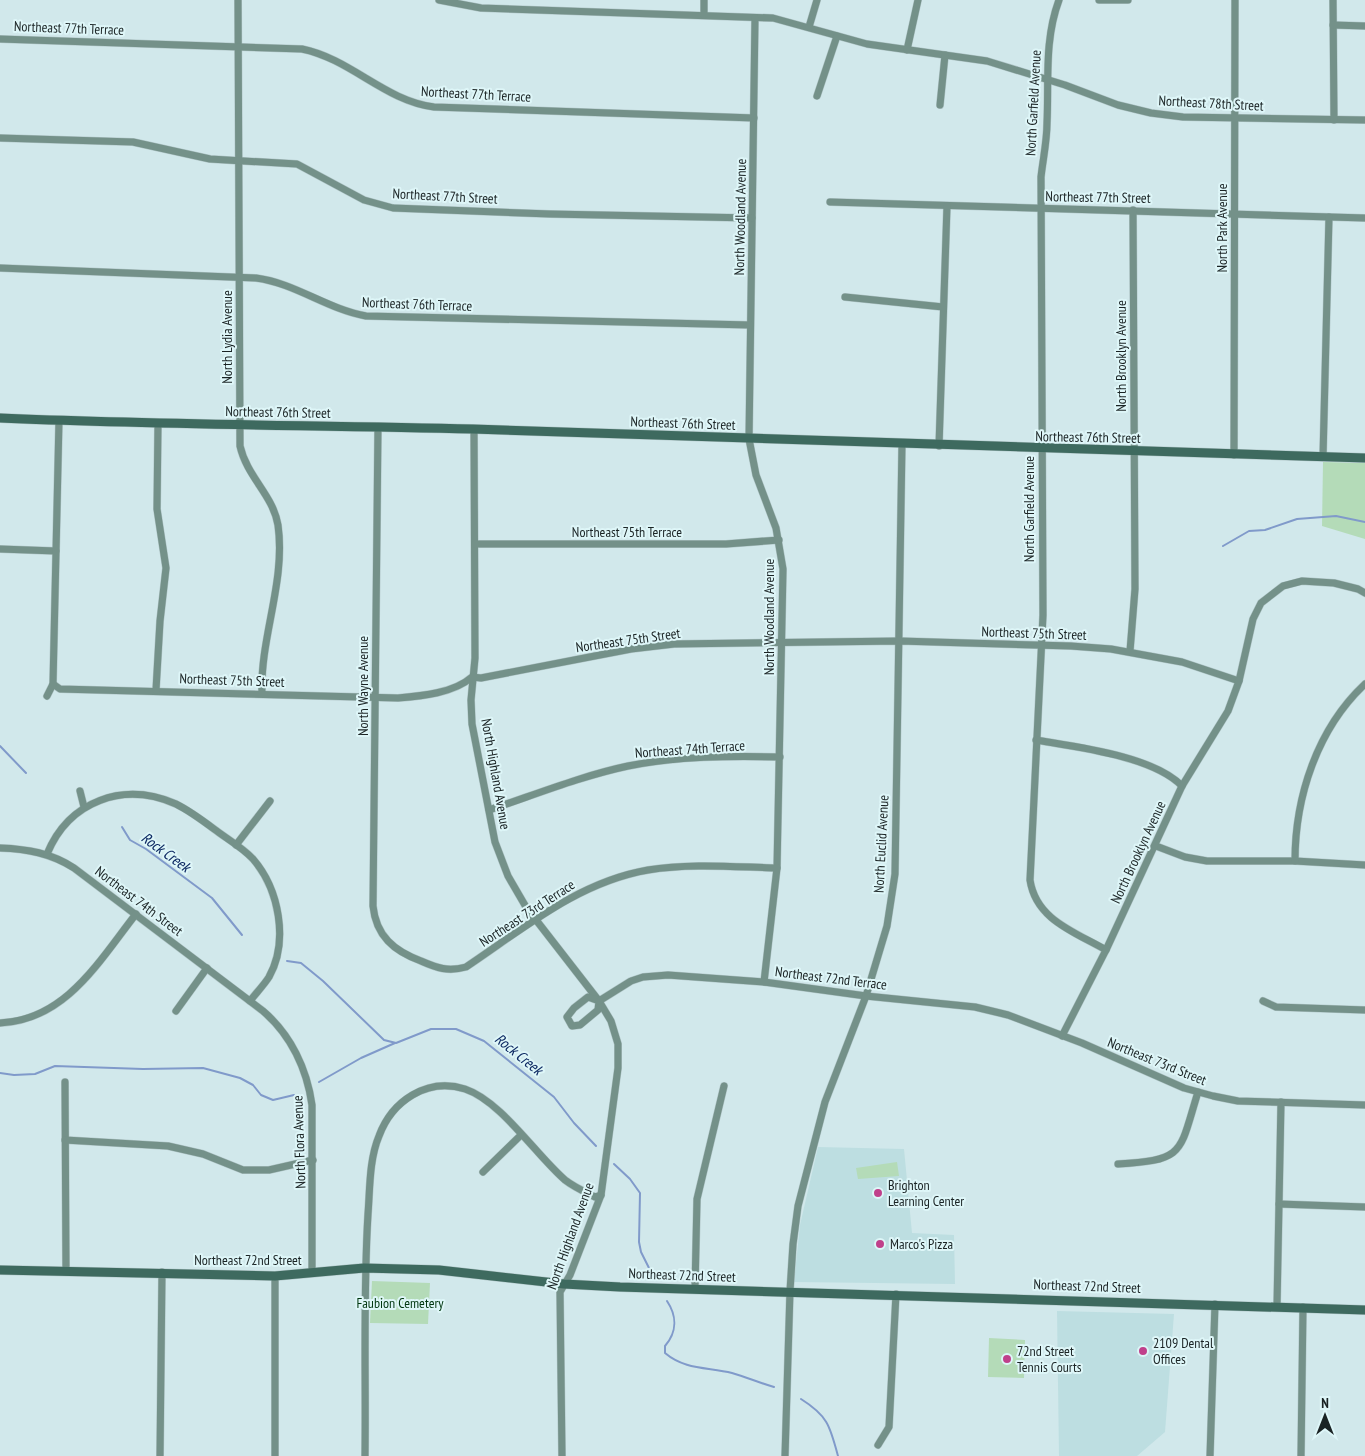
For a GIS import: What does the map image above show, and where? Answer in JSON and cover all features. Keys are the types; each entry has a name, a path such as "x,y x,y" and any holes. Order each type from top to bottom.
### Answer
{"street":[{"name":"North Lydia Avenue","path":"238,0 240,46 240,425 243,457 251,475 270,501 278,525 276,584 262,654 262,694"},
{"name":"Northeast 78th Street","path":"439,0 482,8 704,15 785,20 867,44 987,61 1118,105 1151,113 1183,117 1365,120"},
{"path":"704,0 704,15"},
{"path":"809,28 817,0"},
{"path":"907,50 918,0"},
{"name":"North Garfield Avenue","path":"1059,0 1049,39 1047,137 1041,177 1041,645 1030,880 1032,891 1042,910 1049,918 1106,950"},
{"path":"1098,0 1128,0"},
{"name":"North Park Avenue","path":"1234,455 1235,0"},
{"path":"1333,0 1334,120"},
{"name":"North Woodland Avenue","path":"755,18 749,439 756,475 779,540 783,569 777,868 764,982"},
{"path":"1333,26 1365,26"},
{"path":"817,96 837,36"},
{"name":"Northeast 77th Terrace","path":"0,39 240,46 302,50 321,54 338,61 402,98 423,106 754,118"},
{"path":"940,105 945,55"},
{"name":"Northeast 77th Street","path":"0,138 133,142 210,159 297,164 364,200 393,208 550,214 752,218"},
{"name":"Northeast 77th Street","path":"830,202 1365,218"},
{"path":"939,446 947,206"},
{"name":"North Brooklyn Avenue","path":"1130,651 1135,589 1133,210"},
{"path":"1323,457 1330,216"},
{"name":"Northeast 76th Terrace","path":"0,268 239,277 279,282 335,308 366,316 750,325"},
{"path":"845,297 943,307"},
{"name":"Northeast 76th Street","path":"0,418 158,424 474,429 1041,450 1365,458"},
{"path":"47,696 53,684 59,420"},
{"path":"156,690 160,621 166,568 157,509 158,424"},
{"name":"North Wayne Avenue","path":"378,427 373,906 377,926 388,942"},
{"name":"North Highland Avenue","path":"474,429 475,658 472,677 472,724 489,810 501,859 516,892 535,921 599,1000 614,1030 619,1058 601,1194 570,1275 560,1292 562,1456"},
{"name":"North Euclid Avenue","path":"790,1291 797,1216 810,1160 825,1102 866,996 887,926 895,874 902,444"},
{"name":"Northeast 75th Terrace","path":"475,544 726,544 779,540"},
{"path":"0,549 56,551"},
{"name":"North Brooklyn Avenue","path":"1062,1036 1156,846 1182,786 1228,710 1240,681 1253,619 1261,603 1283,586 1302,580 1334,583 1358,589 1365,593"},
{"name":"Northeast 75th Street","path":"53,684 60,689 156,690 375,698 415,696 448,690 466,683 472,677 481,678 657,646 900,641 1041,645 1130,651 1182,662 1240,681"},
{"path":"1295,861 1298,810 1311,768 1333,723 1354,695 1365,684"},
{"path":"1036,740 1129,759 1158,771 1182,786"},
{"name":"Northeast 74th Terrace","path":"489,810 602,773 642,764 711,757 780,757"},
{"path":"80,791 84,807"},
{"path":"47,854 65,824 84,807 119,796 142,796 159,799 184,809 246,852 261,870 273,891 278,937 273,965 268,978 250,1001"},
{"path":"236,845 270,801"},
{"path":"1156,846 1185,857 1207,861 1295,861 1365,865"},
{"name":"Northeast 74th Street","path":"0,848 21,848 47,854 74,868 250,1001"},
{"name":"Northeast 73rd Terrace","path":"388,942 409,957 438,968 456,970 466,967 581,892 632,873 692,866 777,868"},
{"path":"0,1023 29,1018 51,1009 64,1000 85,979 136,914"},
{"path":"176,1011 207,968"},
{"name":"Northeast 72nd Terrace","path":"599,1000 631,982 656,975 764,982 866,996 975,1006 1008,1015 1062,1036"},
{"path":"588,997 599,1000 598,1010 580,1025 572,1026 569,1023 567,1017 574,1008 588,997"},
{"name":"North Flora Avenue","path":"250,1001 280,1027 292,1045 303,1070 312,1105 312,1273"},
{"path":"1263,1001 1276,1007 1365,1010"},
{"name":"Northeast 73rd Street","path":"1062,1036 1198,1092 1233,1100 1365,1104"},
{"path":"65,1082 66,1271"},
{"path":"365,1456 364,1268 374,1153 382,1129 399,1104 417,1092 433,1087 445,1086 466,1089 491,1104 566,1180 595,1196 601,1194"},
{"path":"695,1289 697,1199 724,1086"},
{"path":"1118,1164 1156,1162 1173,1153 1183,1142 1198,1092"},
{"path":"1277,1306 1281,1102"},
{"path":"483,1172 521,1135"},
{"path":"65,1140 168,1146 203,1154 235,1168 249,1171 277,1169 313,1160"},
{"path":"1279,1204 1365,1206"},
{"name":"Northeast 72nd Street","path":"0,1270 162,1272 275,1276 364,1268 439,1270 564,1284 1365,1310"},
{"path":"160,1456 162,1272"},
{"path":"275,1276 275,1456"},
{"path":"786,1456 790,1291"},
{"path":"878,1445 889,1427 896,1294"},
{"path":"1210,1456 1215,1304"},
{"path":"1301,1456 1303,1307"}],"shaded area":[{"path":"818,1147 904,1149 912,1233 954,1235 955,1284 794,1282 800,1225"},
{"path":"1057,1311 1174,1314 1165,1432 1137,1456 1059,1456"}],"green space":[{"path":"1323,462 1365,463 1365,539 1322,526"},
{"path":"897,1162 899,1176 858,1179 856,1168"},
{"name":"Faubion Cemetery","path":"372,1281 430,1283 428,1324 370,1323"},
{"name":"72nd Street Tennis Courts","path":"989,1338 1025,1340 1024,1378 988,1377"}],"waterway":[{"path":"1223,546 1249,531 1265,530 1297,519 1336,516 1365,522"},
{"name":"Rock Creek","path":"0,746 26,773"},
{"name":"Rock Creek","path":"122,827 130,840 146,849 212,898 242,935"},
{"name":"Rock Creek","path":"287,961 301,963 323,981 384,1040 396,1043 431,1029 456,1029 484,1041 554,1097 574,1123 596,1146"},
{"path":"319,1082 361,1058 395,1043"},
{"path":"0,1073 14,1075 35,1074 55,1066 143,1069 203,1068 240,1078 253,1085 261,1095 273,1100 294,1095"},
{"name":"Rock Creek","path":"614,1164 630,1179 640,1193 639,1242 641,1252 650,1270"},
{"name":"Rock Creek","path":"667,1301 673,1312 674,1330 665,1346 665,1353 689,1365 732,1373 774,1387"},
{"name":"Rock Creek","path":"801,1399 817,1411 827,1423 838,1456"}],"place":[{"name":"Brighton Learning Center","path":"878,1193"},
{"name":"Marco's Pizza","path":"880,1244"},
{"name":"2109 Dental Offices","path":"1143,1351"},
{"name":"72nd Street Tennis Courts","path":"1007,1359"}]}
